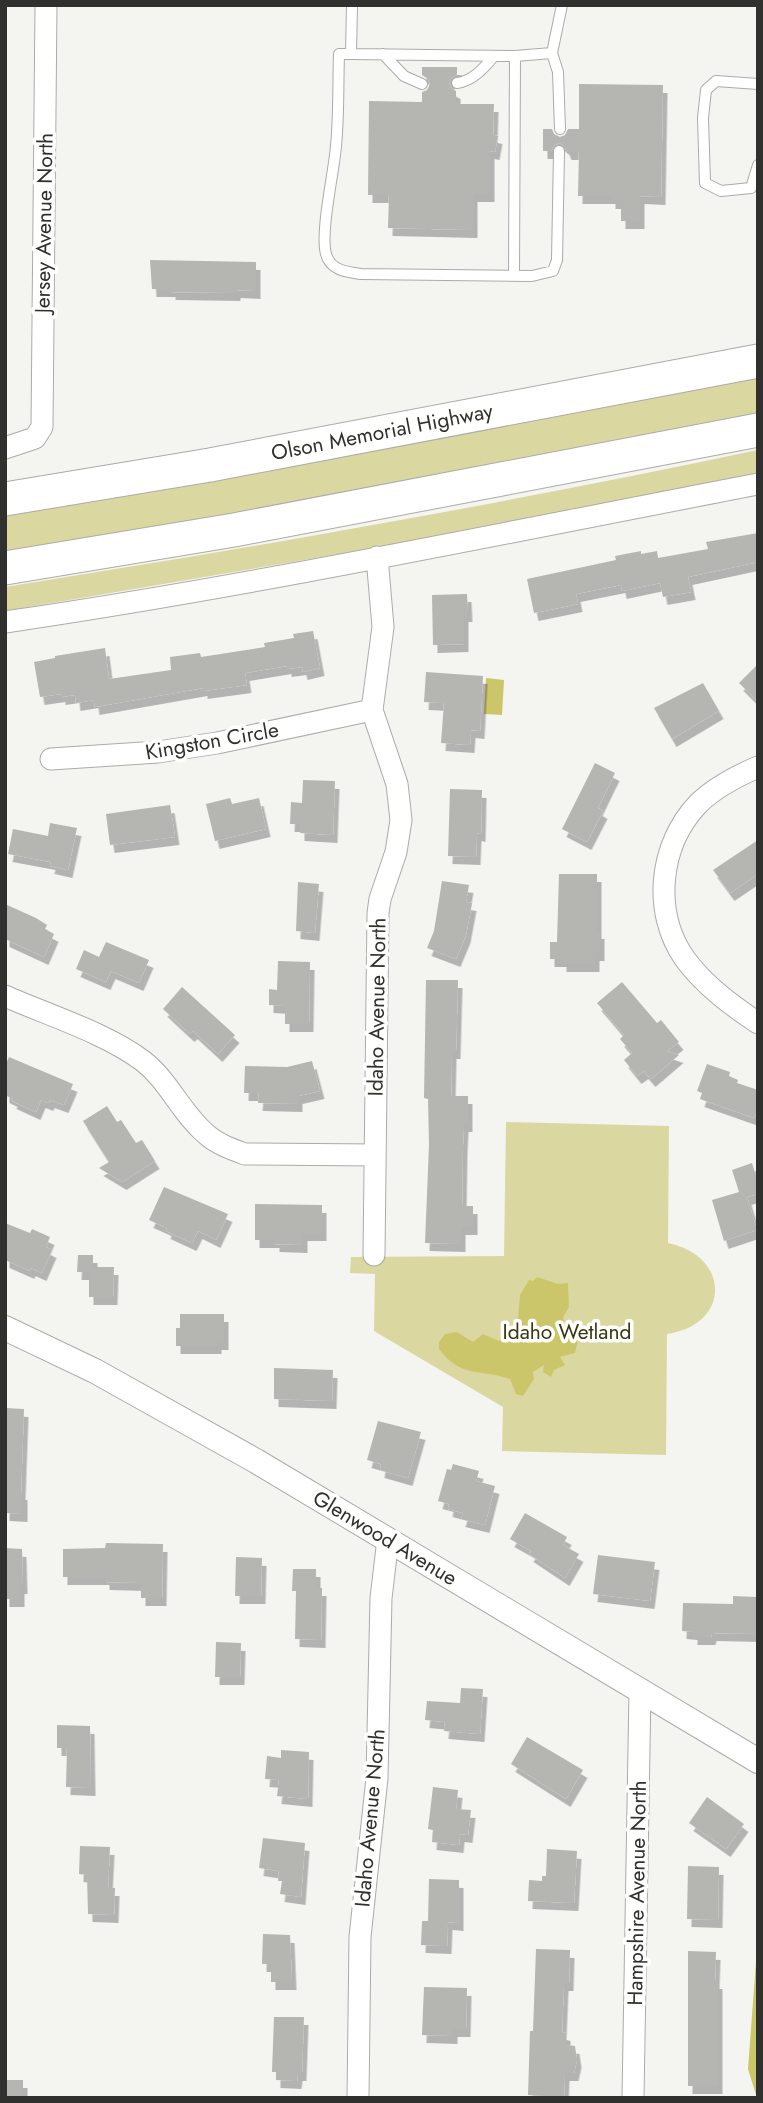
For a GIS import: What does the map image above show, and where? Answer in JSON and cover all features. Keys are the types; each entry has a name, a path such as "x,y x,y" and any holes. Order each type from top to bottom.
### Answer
{"highway":[{"name":"Olson Memorial Highway","path":"5,499 210,465 758,361"},
{"path":"5,568 234,530 758,430"}],"street":[{"name":"Jersey Avenue North","path":"5,448 35,438 42,426 46,5"},
{"path":"5,622 377,557 758,484"},
{"name":"Idaho Avenue North","path":"374,1255 378,913 396,852 401,820 397,784 372,710 383,627 377,557"},
{"name":"Kingston Circle","path":"51,759 158,752 217,743 372,710"},
{"path":"758,767 712,792 688,817 672,846 664,878 664,895 671,930 685,959 728,1002 758,1023"},
{"path":"5,996 106,1040 144,1061 167,1085 205,1134 231,1149 245,1154 374,1156"},
{"name":"Glenwood Avenue","path":"5,1328 47,1346 146,1399 388,1539 758,1761"},
{"name":"Idaho Avenue North","path":"358,2098 360,1937 377,1778 381,1598 388,1539"},
{"name":"Hampshire Avenue North","path":"633,2098 640,1689"}],"lane":[{"path":"351,54 352,5"},
{"path":"560,129 558,72 552,53 562,5"},
{"path":"552,53 515,56 339,54 336,146 325,238 326,254 331,265 342,271 361,274 544,275 552,271 557,260 559,151"},
{"path":"383,54 404,76 422,83"},
{"path":"457,83 462,83 483,70 494,56"},
{"path":"514,275 515,56"},
{"path":"758,83 716,81 706,90 702,118 705,183 721,191 751,188 758,165"}],"green space":[{"path":"758,375 758,416 343,496 5,554 5,512"},
{"path":"758,450 758,475 374,548 5,611 5,587 382,523"},
{"name":"Idaho Wetland","path":"506,1122 669,1126 668,1243 689,1250 703,1261 712,1275 715,1290 712,1305 703,1318 688,1328 667,1334 666,1455 502,1451 503,1407 374,1331 375,1274 350,1273 351,1257 504,1256"}],"shaded area":[{"path":"486,678 504,680 502,715 484,714"},
{"path":"537,1277 558,1284 568,1283 569,1307 563,1317 565,1326 576,1328 579,1335 575,1353 560,1357 565,1365 554,1370 551,1377 543,1372 544,1365 533,1372 534,1379 523,1396 516,1394 510,1379 463,1369 439,1349 439,1342 445,1334 457,1332 473,1342 483,1334 499,1341 508,1331 512,1334 517,1331 520,1295 529,1280 533,1281"},
{"path":"758,1935 758,2098 757,2098 748,2069"}],"building":[{"path":"422,67 457,67 457,75 451,78 449,84 456,91 456,104 494,104 493,135 498,136 495,152 490,151 490,194 473,194 473,230 388,228 389,195 368,195 369,101 422,102 422,92 427,90 430,84 422,75"},
{"path":"579,84 663,85 661,197 640,196 640,221 621,221 621,201 611,201 611,196 578,196 579,152 567,152 560,143 551,151 543,151 543,129 552,129 554,134 560,137 565,135 568,129 579,129"},
{"path":"150,260 256,262 256,291 171,292 171,289 152,289"},
{"path":"758,533 758,562 688,577 691,592 663,597 660,583 622,591 621,585 576,594 578,604 534,613 527,579 616,560 615,556 641,551 641,554 657,551 658,558 708,549 706,542"},
{"path":"467,594 468,614 464,614 464,644 433,645 432,595"},
{"path":"313,631 320,668 303,672 302,667 287,669 287,666 245,673 247,685 203,691 203,688 95,707 94,700 76,703 75,695 40,697 34,662 55,656 105,648 109,679 171,670 170,657 200,653 201,657 265,647 264,643 294,638 293,634"},
{"path":"758,664 758,702 739,683"},
{"path":"426,672 483,676 480,731 471,730 470,745 441,743 444,703 424,702"},
{"path":"703,683 719,711 672,739 654,708"},
{"path":"595,763 615,773 598,808 603,811 587,842 562,829"},
{"path":"303,780 335,781 333,835 300,833 300,824 290,824 291,802 302,803"},
{"path":"450,789 482,790 481,834 477,833 476,857 448,856"},
{"path":"230,798 232,804 259,798 266,829 215,841 206,804"},
{"path":"170,805 175,837 110,845 106,814"},
{"path":"50,823 77,828 68,870 50,866 51,862 8,854 13,829 48,836"},
{"path":"758,840 758,874 730,893 713,870"},
{"path":"559,874 597,874 597,931 600,931 600,953 595,953 595,964 562,964 562,959 550,959 550,942 557,942"},
{"path":"442,881 469,885 466,902 472,903 466,935 456,959 427,948 434,931"},
{"path":"298,882 319,884 315,933 296,931"},
{"path":"5,904 36,918 47,925 45,929 54,934 44,957 5,939"},
{"path":"106,942 149,960 139,983 111,971 106,982 76,969 84,950 99,957"},
{"path":"278,961 310,962 309,1024 285,1024 285,1006 269,1005 269,989 277,990"},
{"path":"426,980 458,980 456,1051 452,1051 451,1096 468,1096 468,1124 464,1124 462,1206 473,1206 473,1227 461,1227 461,1244 425,1243 429,1145 428,1099 424,1098"},
{"path":"622,982 657,1023 661,1020 679,1042 667,1051 679,1055 651,1079 644,1071 637,1076 624,1060 632,1053 620,1039 624,1035 597,1003"},
{"path":"182,987 235,1035 218,1054 193,1031 190,1034 163,1009"},
{"path":"9,1057 73,1084 64,1105 41,1100 36,1112 5,1095 5,1066"},
{"path":"312,1061 320,1091 298,1096 298,1104 258,1103 259,1093 244,1093 245,1066 287,1067"},
{"path":"707,1064 730,1072 729,1076 738,1080 737,1083 758,1090 758,1109 754,1118 700,1099 702,1093 697,1091"},
{"path":"107,1106 117,1122 121,1120 136,1143 142,1140 155,1161 122,1182 99,1168 109,1162 83,1121"},
{"path":"752,1163 758,1182 758,1194 747,1197 757,1230 724,1241 712,1200 739,1192 732,1170"},
{"path":"164,1187 228,1214 216,1240 198,1231 192,1243 149,1220"},
{"path":"255,1204 322,1205 322,1233 303,1233 303,1245 255,1240"},
{"path":"5,1223 30,1233 32,1229 50,1237 46,1247 52,1250 42,1273 5,1260"},
{"path":"78,1255 93,1255 93,1267 114,1267 113,1297 89,1297 89,1272 77,1272"},
{"path":"180,1314 224,1314 224,1342 217,1342 217,1346 176,1346 176,1328 180,1328"},
{"path":"274,1368 333,1370 332,1401 274,1399"},
{"path":"5,1408 24,1409 21,1492 23,1514 5,1513"},
{"path":"378,1421 421,1432 408,1478 380,1470 381,1464 367,1460"},
{"path":"453,1464 479,1471 476,1481 495,1486 485,1525 461,1519 463,1513 448,1509 449,1504 438,1501 447,1469 451,1470"},
{"path":"525,1513 567,1537 563,1545 579,1554 565,1578 529,1554 531,1551 510,1539"},
{"path":"106,1543 163,1544 162,1598 141,1598 141,1583 105,1582 105,1577 63,1577 63,1549 105,1548"},
{"path":"5,1548 22,1549 23,1586 20,1586 20,1599 5,1599"},
{"path":"598,1555 655,1562 650,1601 593,1594"},
{"path":"236,1557 262,1558 261,1596 235,1596"},
{"path":"293,1569 316,1569 316,1588 322,1588 321,1640 295,1639 296,1591 292,1591"},
{"path":"733,1596 757,1597 756,1634 712,1633 711,1637 693,1637 693,1632 682,1631 683,1603 733,1604"},
{"path":"216,1642 241,1643 240,1677 215,1677"},
{"path":"461,1688 483,1689 480,1734 444,1731 445,1722 425,1720 427,1701 460,1703"},
{"path":"57,1725 90,1726 91,1788 66,1787 67,1748 57,1748"},
{"path":"527,1737 583,1770 566,1799 511,1764"},
{"path":"281,1750 309,1752 308,1799 277,1796 279,1780 265,1779 267,1756 281,1758"},
{"path":"433,1787 458,1790 456,1809 471,1810 468,1835 460,1834 459,1845 432,1842 433,1830 428,1829"},
{"path":"707,1797 744,1824 726,1849 689,1823"},
{"path":"263,1838 305,1843 301,1897 280,1894 282,1881 278,1881 279,1871 259,1868"},
{"path":"80,1846 110,1847 108,1888 115,1888 114,1915 88,1914 87,1875 79,1874"},
{"path":"547,1849 577,1851 574,1903 528,1901 529,1880 542,1881 542,1876 546,1876"},
{"path":"688,1866 719,1867 718,1920 687,1919"},
{"path":"429,1879 459,1880 459,1923 448,1922 447,1946 421,1945 422,1921 428,1921"},
{"path":"263,1934 290,1935 292,1982 271,1982 271,1964 262,1964"},
{"path":"536,1949 570,1950 569,1983 564,1983 562,2032 566,2033 566,2045 575,2046 577,2060 574,2073 565,2073 564,2097 528,2095"},
{"path":"688,1951 716,1952 718,2086 688,2086"},
{"path":"424,1987 467,1988 466,2029 453,2029 453,2036 422,2035"},
{"path":"274,2017 304,2017 302,2073 298,2073 297,2081 276,2080 276,2072 272,2072"},
{"path":"5,2080 23,2080 23,2098 5,2098"}]}
